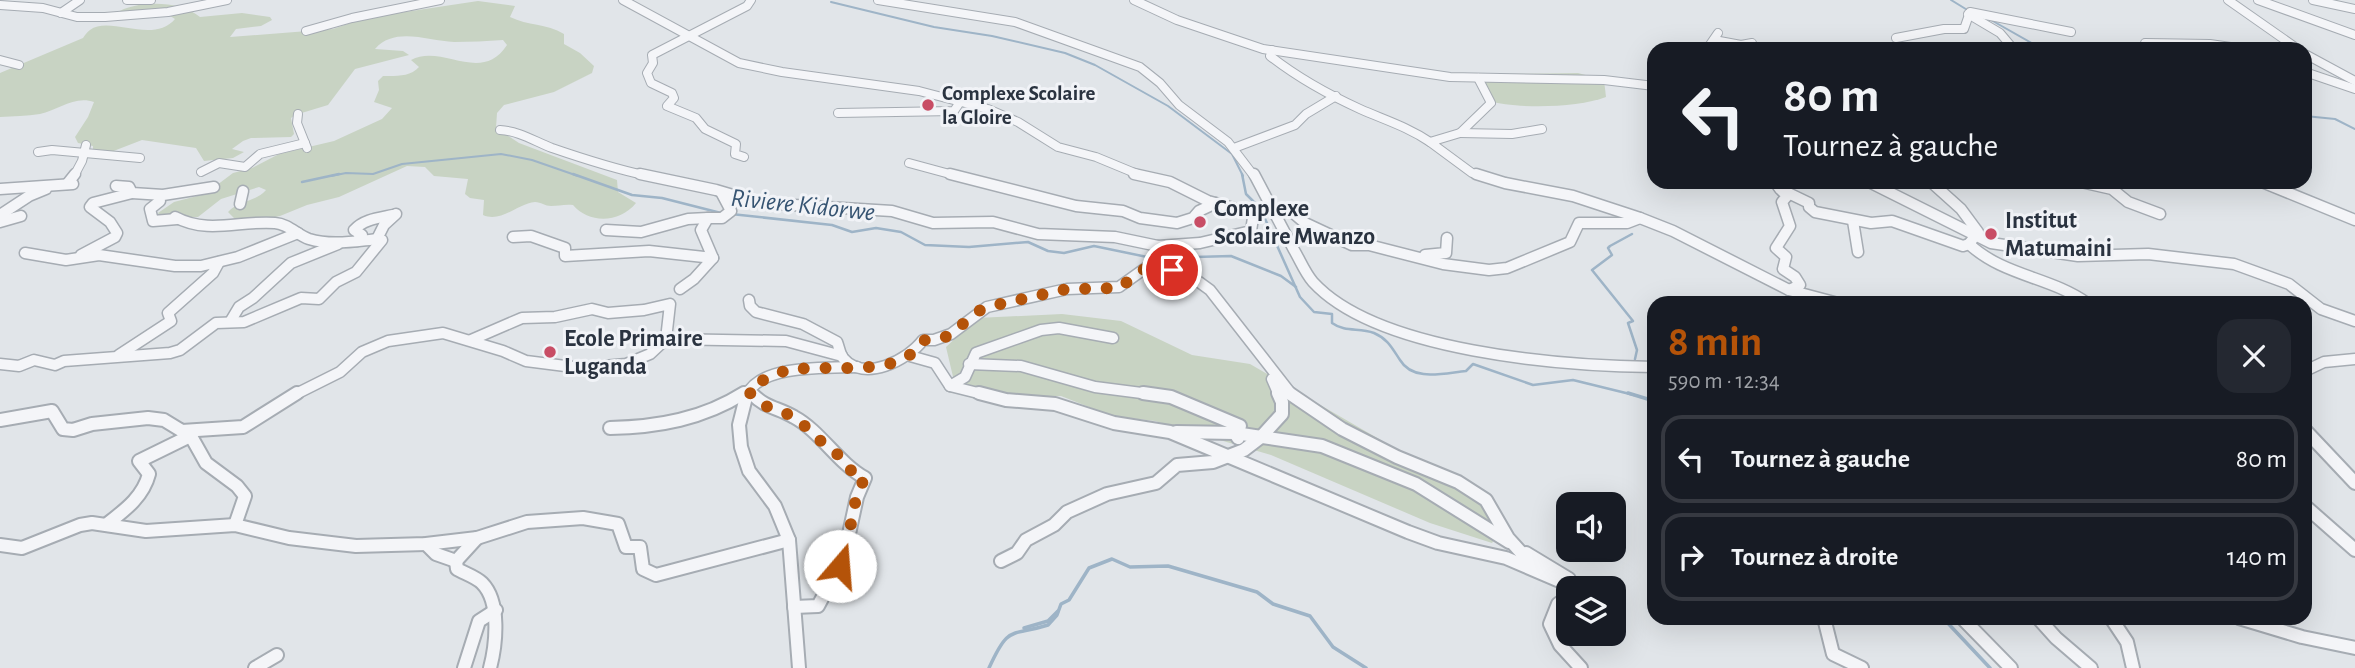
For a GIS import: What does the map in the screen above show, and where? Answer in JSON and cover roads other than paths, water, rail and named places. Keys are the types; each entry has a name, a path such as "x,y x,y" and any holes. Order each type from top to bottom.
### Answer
{"street":[{"path":"61,13 80,0"},
{"path":"127,0 152,0"},
{"path":"184,0 194,2 196,7"},
{"path":"0,5 43,8 77,17 105,17 196,7 227,0"},
{"path":"306,32 339,21 440,0"},
{"path":"623,0 739,63 757,68 919,91 961,102 1005,116 1058,147 1096,157 1127,172 1178,184 1216,203 1254,211 1272,209 1292,212 1306,223 1352,245 1369,245 1468,269 1507,268 1570,242 1579,223 1627,223 1640,218"},
{"path":"744,157 735,154 736,144 705,128 696,118 667,106 674,98 672,93 651,82 647,73 653,62 652,55 747,6 751,0"},
{"path":"878,0 1015,22 1120,58 1148,73 1179,105 1234,148 1250,166 1311,280 1332,300 1352,313 1434,343 1553,362 1647,367"},
{"path":"1135,0 1177,20 1201,26 1254,48 1433,75 1604,80 1647,85"},
{"path":"2228,0 2288,42"},
{"path":"2258,0 2355,35"},
{"path":"2314,0 2350,5"},
{"path":"1896,38 1944,29 1964,29 1970,12 2010,18 2071,33"},
{"path":"1968,15 2000,33 2008,42"},
{"path":"1712,42 1716,37 1732,42"},
{"path":"1272,50 1270,56 1275,62 1370,114 1410,128 1472,173 1495,181 1573,196 1640,218 1677,233 1789,290 1812,296"},
{"path":"2312,58 2355,81"},
{"path":"0,60 19,65"},
{"path":"2312,74 2355,89"},
{"path":"1460,133 1491,103 1478,78"},
{"path":"1234,148 1295,125 1306,114 1336,96"},
{"path":"838,113 954,111 961,102"},
{"path":"298,114 298,123 306,146 260,154 245,167 219,163 199,177 204,186 214,187 161,200 150,209 153,221 176,218 197,226 247,222 279,223 316,241 379,239"},
{"path":"1430,142 1460,133 1512,134 1542,129"},
{"path":"500,131 516,131 537,142 609,168 716,190 722,194 760,203 892,211 933,223 993,222 1038,234 1115,237 1188,274 1210,290 1287,392 1319,415 1397,457 1458,482 1486,500 1501,528 1538,571"},
{"path":"0,189 70,184 79,169 86,145"},
{"path":"38,152 52,150 58,154 78,153 82,156 118,153 140,158"},
{"path":"909,163 1076,206 1123,211 1140,218 1177,222 1193,218 1199,211 1216,203"},
{"path":"0,215 29,195 55,185"},
{"path":"116,186 133,188 161,200"},
{"path":"86,257 80,256 116,237 117,233 110,222 87,209 93,203 133,188"},
{"path":"1781,189 1788,195 1782,202 1792,223 1790,232 1776,248 1786,257 1783,269 1796,277 1800,285 1789,290"},
{"path":"1784,189 1809,203 1809,207 1815,212 1853,221 1892,221 1963,246 1979,232 1971,219 1939,189"},
{"path":"1882,189 1956,225 1994,264 2077,296"},
{"path":"2112,189 2128,202 2160,214"},
{"path":"2279,189 2355,220"},
{"path":"240,204 243,191"},
{"path":"606,230 641,232 688,219 728,214 722,194"},
{"path":"610,428 645,426 700,416 730,403 760,381 794,369 884,365 910,356 918,350 923,340 938,341 949,337 976,312 987,307 1067,289 1119,288 1157,257 1251,231 1254,211"},
{"path":"0,365 19,366 34,360 55,365 64,360 170,354 180,350 210,326 244,322 301,298 319,299 336,282 356,272 382,240 379,239 382,228 398,212 366,220 355,226 354,230 362,236 357,241"},
{"path":"0,222 21,216"},
{"path":"708,218 700,229 700,234 713,258"},
{"path":"1853,221 1858,252"},
{"path":"25,253 42,253 59,260 100,255 129,257 177,266 201,266 233,259 298,233"},
{"path":"513,237 531,236 565,248 565,256 649,251 713,258"},
{"path":"1405,255 1442,255 1446,253 1447,238"},
{"path":"1972,240 2078,256 2148,254 2234,264 2289,284 2304,296"},
{"path":"230,322 239,307 253,298 291,263 341,242"},
{"path":"680,289 694,279 713,258"},
{"path":"113,359 171,321 168,313 213,273 219,262"},
{"path":"749,300 756,312 793,321 831,338 837,342 842,356"},
{"path":"2312,302 2321,309 2355,321"},
{"path":"107,524 139,496 148,480 149,474 139,461 189,434 243,426 309,386 340,372 357,356 382,343 443,333 471,340 526,361 581,368 626,364 650,354 666,338 670,304 644,310 608,313 593,309 555,317 522,318 471,340"},
{"path":"2343,317 2355,329"},
{"path":"950,386 965,377 975,353 1041,330 1059,328 1113,338"},
{"path":"666,338 786,341 842,356 861,367"},
{"path":"910,356 930,358 939,365 944,380 950,386 1006,400 1055,404 1114,423 1170,432 1235,433 1322,446 1416,484 1563,576"},
{"path":"2312,368 2324,362 2355,359"},
{"path":"969,364 1021,366 1095,387 1171,397 1240,426 1235,433"},
{"path":"1636,368 1647,372"},
{"path":"1001,561 1017,554 1026,540 1054,525 1067,512 1107,494 1156,483 1177,465 1213,462 1244,450 1261,437 1282,414 1282,402 1268,370"},
{"path":"748,391 739,425 741,447 749,471 775,506 789,540 799,668"},
{"path":"748,391 763,405 795,417 841,457 847,468 865,478 856,492 844,555 823,588 818,606 794,607"},
{"path":"0,420 52,411 63,429 73,432 92,424 141,417 163,418 189,434 193,444 213,470 235,482 245,496 235,525"},
{"path":"1170,432 1408,532 1506,558 1556,579"},
{"path":"1235,433 1244,450"},
{"path":"2312,436 2355,484"},
{"path":"2312,512 2355,550"},
{"path":"0,545 22,548 80,525 107,524 146,531 235,525 289,538 356,546 426,544 477,538 527,522 606,520 618,524 626,547 640,547 643,569 656,575 789,540"},
{"path":"477,538 456,561 457,569 482,583 496,610 493,634 497,643 490,668"},
{"path":"426,544 436,554 456,561"},
{"path":"1556,608 1550,624 1556,637"},
{"path":"464,668 479,621 496,610"},
{"path":"1825,625 1829,651 1836,659 1862,668"},
{"path":"1969,625 2011,668"},
{"path":"2045,625 2091,668"},
{"path":"2116,625 2127,642 2133,668"},
{"path":"2262,625 2355,648"},
{"path":"1561,646 1581,668"},
{"path":"255,668 276,655"}],"waterway":[{"path":"1951,0 1969,11"},
{"path":"831,2 934,27 992,36 1065,53 1095,65 1168,106 1232,154 1242,174"},
{"path":"1991,20 2030,42"},
{"path":"2312,117 2335,119 2355,129"},
{"name":"Riviere Kidorwe","path":"331,176 346,173 373,174 402,164 501,154 532,160 578,176"},
{"name":"Riviere Kidorwe","path":"302,182 339,174"},
{"name":"Riviere Kidorwe","path":"573,174 632,195 662,198 721,213"},
{"path":"1242,174 1246,194 1259,207"},
{"path":"1262,212 1295,286"},
{"name":"Riviere Kidorwe","path":"731,214 832,225 852,232 876,228 901,232 925,245 969,247 1028,242 1048,251 1064,253 1094,246 1152,258"},
{"path":"1632,234 1610,246 1608,248 1612,255 1592,270 1633,321 1628,323 1637,350 1635,359"},
{"name":"Riviere Kidorwe","path":"1159,258 1231,256 1281,276 1295,286"},
{"path":"1295,286 1300,297 1314,312 1332,314 1332,323 1342,328 1379,335 1406,367 1421,374 1466,371 1473,364 1533,385 1573,380 1634,395"},
{"path":"1628,393 1647,399"},
{"path":"989,668 1006,638 1018,632 1048,625 1057,615 1061,604 1069,600 1089,568 1112,559 1130,567 1168,566 1257,592 1273,604 1310,616 1333,647 1366,668"},
{"path":"1024,628 1048,621 1058,611"},
{"path":"1950,625 1990,668"}],"place":[{"name":"Complexe Scolaire la Gloire","path":"928,105"},
{"name":"Complexe Scolaire Mwanzo","path":"1200,222"},
{"name":"Institut Matumaini","path":"1991,234"},
{"name":"Ecole Primaire Luganda","path":"550,352"}]}
